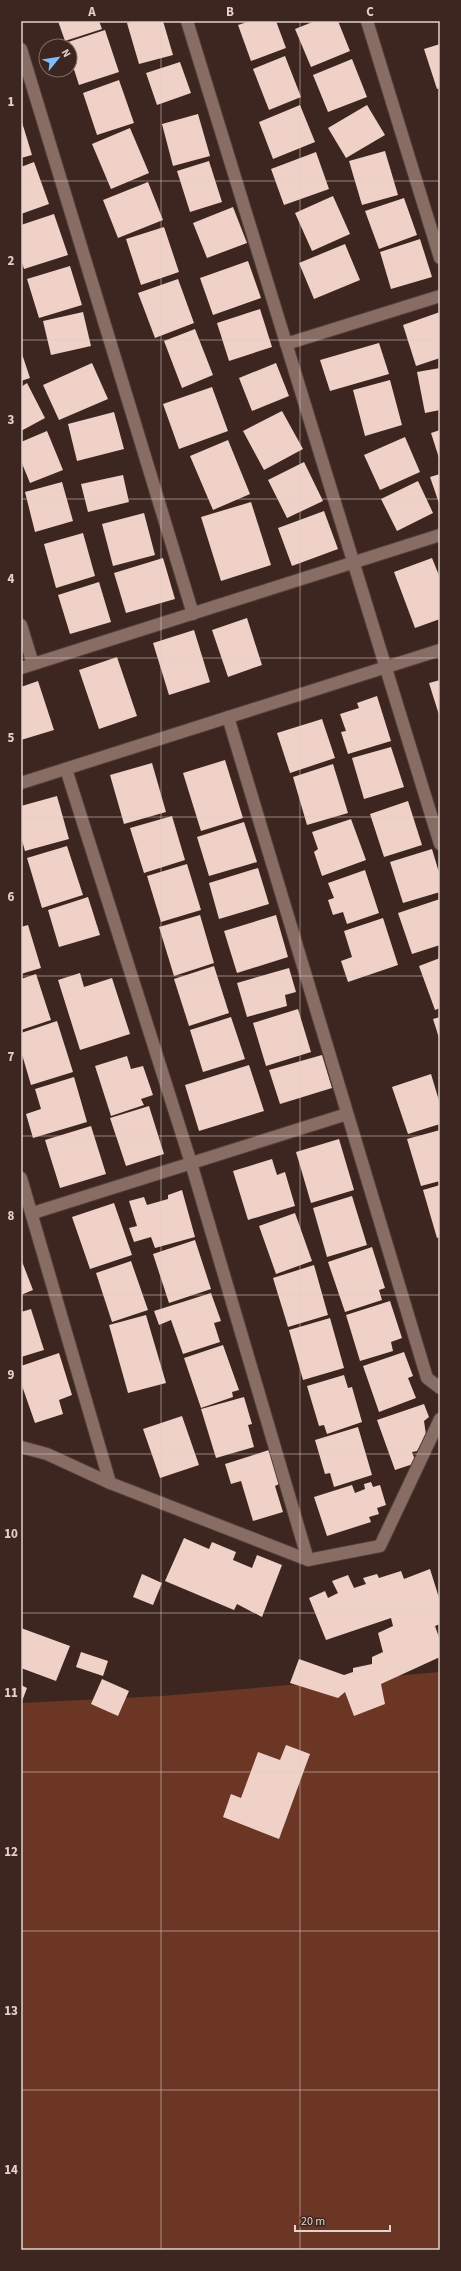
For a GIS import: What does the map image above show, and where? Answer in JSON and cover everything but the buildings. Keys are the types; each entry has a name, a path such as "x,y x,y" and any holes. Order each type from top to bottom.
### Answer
{"street":[{"path":"187,21 386,667 438,830 440,844"},
{"path":"367,21 440,258"},
{"path":"21,50 193,614"},
{"path":"286,344 440,296"},
{"path":"21,668 440,535"},
{"path":"21,625 33,664"},
{"path":"21,783 440,650"},
{"path":"228,717 427,1378 440,1388"},
{"path":"66,769 191,1163 308,1560"},
{"path":"33,1213 347,1114"},
{"path":"21,1178 33,1213 110,1483"},
{"path":"21,1447 47,1454 110,1483 308,1560 380,1546 440,1419"}],"shaded area":[{"path":"440,1672 440,2250 21,2250 21,1703 162,1696"}]}
